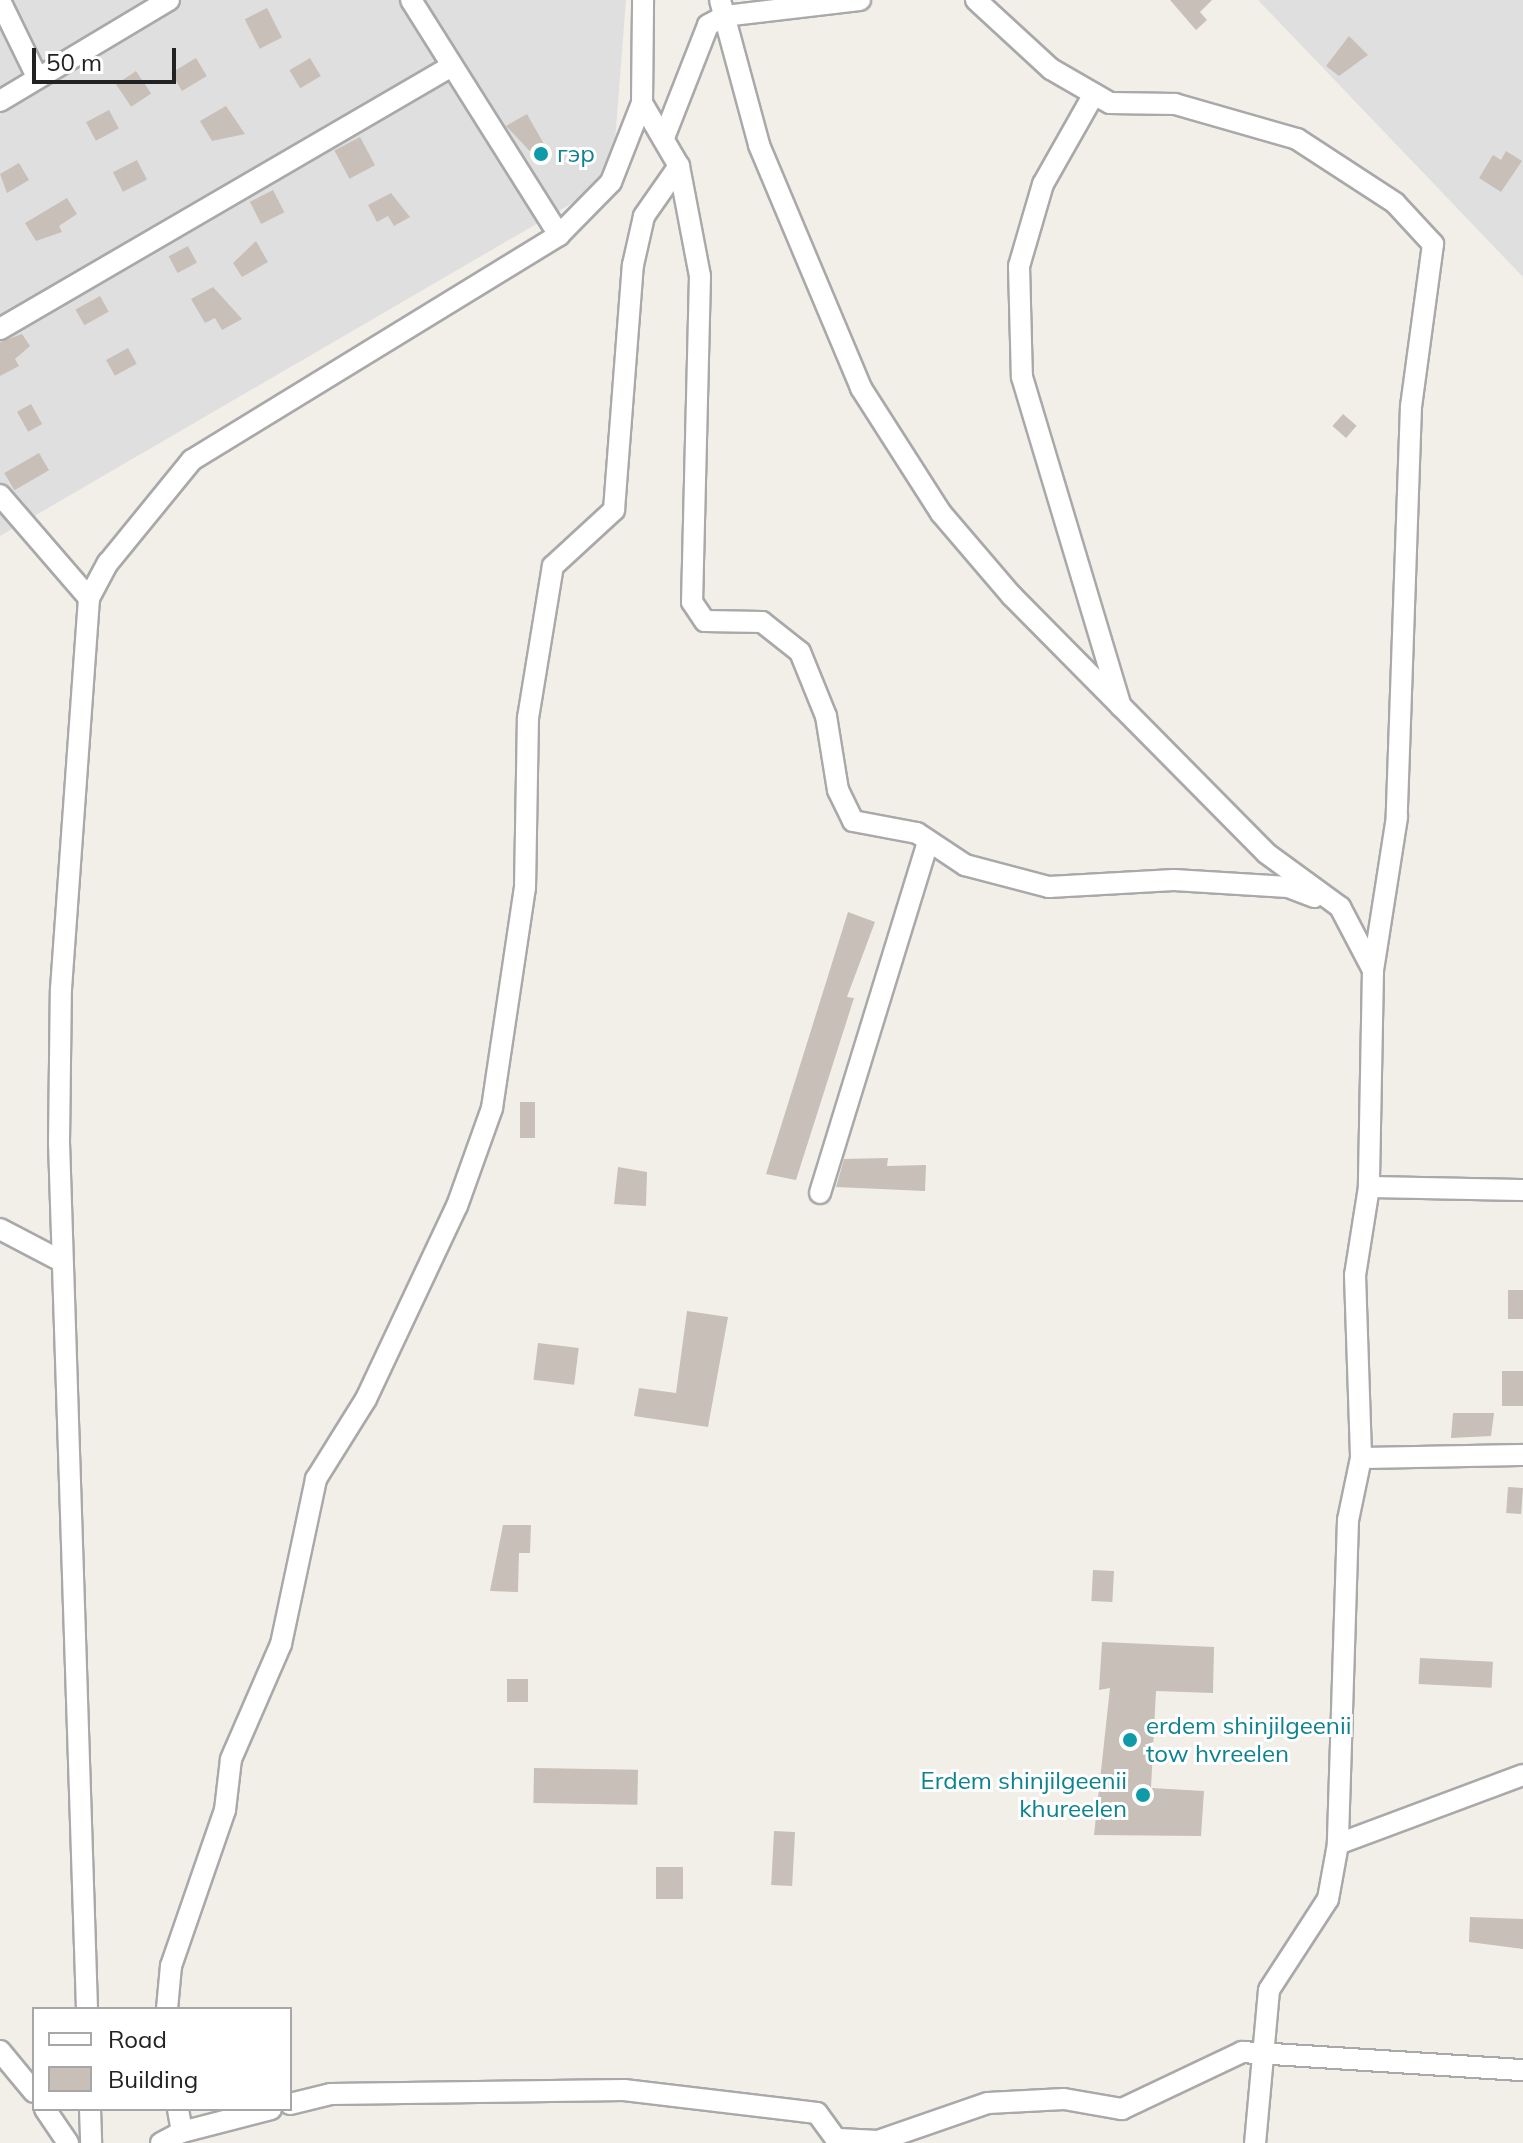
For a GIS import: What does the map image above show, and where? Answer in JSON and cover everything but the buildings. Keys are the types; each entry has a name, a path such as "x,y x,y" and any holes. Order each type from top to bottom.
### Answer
{"street":[{"path":"0,101 169,0"},
{"path":"411,0 450,67 559,235"},
{"path":"87,2007 61,1261 61,989 89,598 108,563 192,460 559,235 611,182 642,103 643,0"},
{"path":"722,8 860,0"},
{"path":"976,0 1051,69 1110,103 1175,104 1297,139 1395,203 1433,244 1411,406 1397,817 1373,970 1369,1187 1355,1275 1361,1458 1348,1520 1338,1844 1328,1899 1269,1990 1255,2143"},
{"path":"0,1 37,77"},
{"path":"665,135 696,47 722,8"},
{"path":"722,8 759,145 861,388 941,513 1122,710 1266,853 1340,907 1373,970"},
{"path":"0,329 450,67"},
{"path":"1094,94 1043,184 1019,266 1022,377 1122,710"},
{"path":"642,103 665,135 679,166 700,276 692,602 705,621 762,622 800,652 826,716 838,790 853,821 928,841 965,865 1049,887 1174,880 1288,887 1340,907"},
{"path":"167,2007 171,1966 225,1810 231,1759 281,1644 316,1479 366,1399 457,1206 492,1108 525,888 528,718 553,566 614,510 633,265 644,216 679,166"},
{"path":"0,495 7,523 89,598"},
{"path":"820,1193 928,841"},
{"path":"1369,1187 1523,1190"},
{"path":"0,1229 61,1261"},
{"path":"1361,1458 1523,1455"},
{"path":"1338,1844 1517,1774"},
{"path":"0,2051 32,2090"},
{"path":"292,2104 331,2094 624,2090 817,2113 839,2141 878,2141 988,2103 1064,2099 1122,2109 1242,2052 1264,2059 1523,2070"},
{"path":"46,2111 68,2143"},
{"path":"90,2111 91,2143"},
{"path":"178,2111 182,2132"},
{"path":"161,2143 182,2132 263,2111"}],"shaded area":[{"path":"0,0 626,0 612,180 0,536"},
{"path":"1258,0 1523,0 1523,277"}],"place":[{"name":"гэр","path":"541,154"},
{"name":"erdem shinjilgeenii tow hvreelen","path":"1130,1740"},
{"name":"Erdem shinjilgeenii khureelen","path":"1143,1795"}]}
